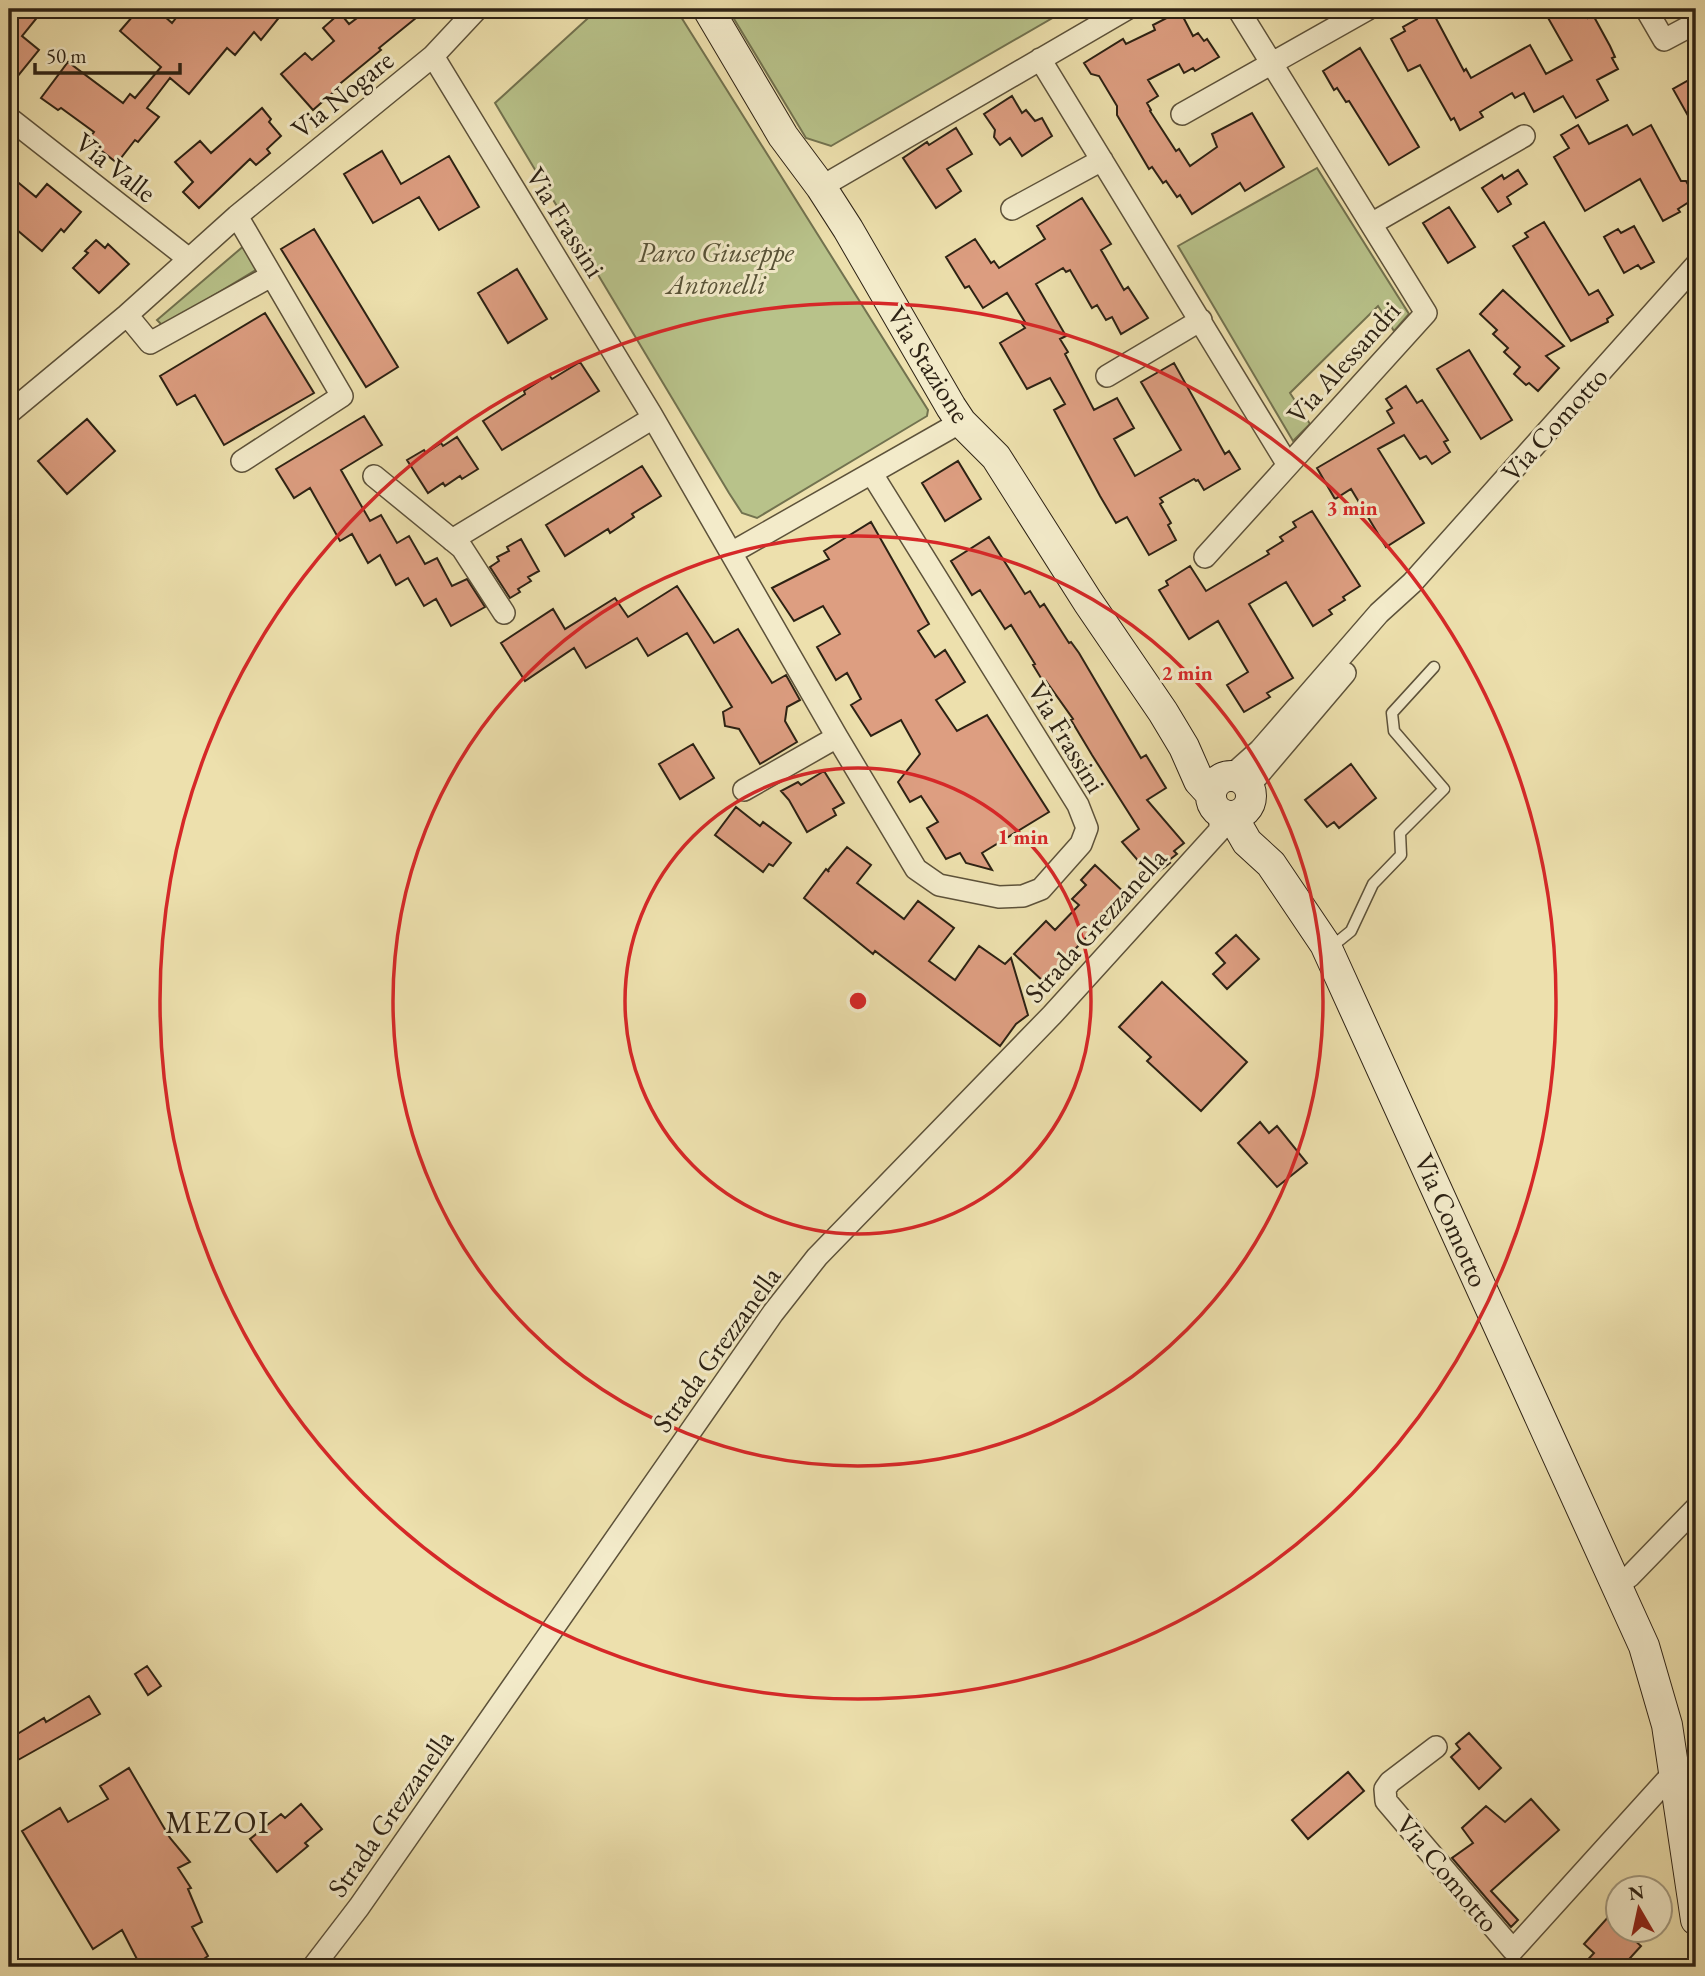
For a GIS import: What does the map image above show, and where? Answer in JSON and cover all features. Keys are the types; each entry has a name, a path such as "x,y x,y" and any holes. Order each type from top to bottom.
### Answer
{"street":[{"name":"Via Nogare","path":"9,413 127,315 237,216 433,56 477,9"},
{"name":"Via Stazione","path":"708,9 783,136 821,187 961,422 996,457 1184,747 1214,768 1230,795"},
{"path":"821,187 1127,9"},
{"name":"Via Alessandri","path":"1205,557 1426,313 1238,9"},
{"path":"1182,114 1368,9"},
{"path":"1646,9 1664,40 1696,23"},
{"name":"Via Frassini","path":"433,56 653,418 836,737 916,869 939,885 999,897 1023,896 1041,889 1081,845 1087,828 1079,805 872,474"},
{"name":"Via Alessandri","path":"1040,59 1288,465"},
{"name":"Via Valle","path":"9,118 189,259"},
{"path":"1371,224 1524,136"},
{"path":"1012,209 1102,160"},
{"path":"237,216 342,396 242,461"},
{"name":"Via Comotto","path":"1696,265 1412,583 1391,619 1230,795 1261,834 1271,864 1328,950 1644,1646 1667,1725 1696,1920"},
{"path":"127,315 150,343 271,276"},
{"path":"1107,376 1201,320"},
{"path":"452,540 653,418"},
{"path":"730,553 961,422"},
{"path":"373,476 462,548 504,613"},
{"path":"744,790 836,737"},
{"name":"Strada Grezzanella","path":"313,1967 367,1896 773,1313 817,1257 1052,1015 1220,830 1230,795"},
{"path":"1617,1585 1696,1508"},
{"name":"Via Comotto","path":"1436,1747 1390,1782 1385,1789 1386,1801 1513,1950 1675,1771"}],"lane":[{"path":"1328,950 1351,931 1373,884 1401,855 1400,833 1444,789 1394,731 1392,713 1434,667"}],"green space":[{"name":"Parco Giuseppe Antonelli","path":"598,9 676,9 928,410 927,416 757,518 742,513 729,493 495,103"},
{"path":"728,9 1068,9 831,146 806,138"},
{"path":"1317,168 1409,314 1394,331 1378,306 1290,393 1310,424 1293,441 1178,246"},
{"path":"246,244 259,268 163,326 157,320"}],"building":[{"path":"9,9 44,9 22,36 39,50 9,87"},
{"path":"139,9 156,9 172,23 183,9 286,9 261,40 254,32 235,55 227,48 189,94 170,78 147,108 159,117 138,142 135,140 117,163 88,140 94,132 61,108 58,110 41,98 68,62 123,103 130,94 135,98 161,67 120,31"},
{"path":"369,9 427,9 379,48 381,50 313,110 281,74 305,53 312,60 334,41 323,28 340,13 349,24"},
{"path":"1431,9 1464,71 1466,69 1471,78 1530,45 1546,74 1572,60 1543,9 1584,9 1588,18 1593,15 1615,57 1612,58 1618,69 1597,80 1608,100 1576,118 1563,96 1534,112 1524,93 1515,98 1512,93 1480,112 1483,117 1460,130 1454,118 1451,120 1420,65 1408,71 1391,39 1405,31 1403,27 1417,19 1416,16"},
{"path":"1180,11 1193,36 1198,33 1204,41 1207,39 1219,57 1195,71 1193,68 1184,73 1179,64 1148,80 1158,96 1147,103 1150,111 1176,151 1179,149 1190,166 1217,147 1212,134 1252,113 1284,167 1245,191 1240,183 1192,214 1180,195 1177,197 1166,181 1163,183 1152,167 1149,169 1117,115 1117,106 1099,76 1091,74 1084,63 1123,39 1126,44 1155,30 1153,25"},
{"path":"1360,48 1419,147 1389,165 1349,101 1346,102 1337,88 1334,90 1323,71"},
{"path":"1696,76 1696,130 1673,89"},
{"path":"1012,96 1022,113 1026,110 1035,121 1042,118 1052,136 1022,156 1010,138 1000,145 994,137 995,130 984,114"},
{"path":"262,108 281,136 267,149 270,153 256,165 250,159 199,208 183,192 193,182 175,162 200,141 211,153"},
{"path":"1578,125 1589,144 1627,125 1633,135 1651,125 1681,181 1686,181 1694,195 1692,200 1678,209 1680,212 1663,221 1640,179 1585,211 1554,157 1569,148 1561,135"},
{"path":"956,128 972,154 947,169 961,191 936,208 903,158 927,142 929,145"},
{"path":"382,151 401,184 449,156 479,207 439,230 419,197 373,223 344,174"},
{"path":"1518,170 1527,184 1507,197 1511,204 1498,212 1482,188 1502,175 1504,179"},
{"path":"9,175 36,197 47,184 81,212 64,232 61,229 42,251 17,230 9,240"},
{"path":"1082,198 1111,244 1101,250 1124,290 1128,287 1148,318 1121,334 1112,317 1106,320 1097,305 1092,308 1070,270 1066,272 1063,268 1036,284 1066,336 1060,339 1068,352 1065,354 1094,410 1117,398 1134,428 1114,439 1135,476 1181,450 1141,382 1174,363 1225,454 1229,451 1240,469 1204,490 1198,480 1194,479 1160,498 1163,502 1160,504 1171,523 1168,525 1176,540 1149,555 1127,517 1116,523 1100,496 1054,410 1065,404 1050,378 1027,389 1000,343 1025,328 1022,324 1025,322 1007,293 983,308 969,286 965,288 946,257 975,239 991,263 994,261 999,268 1045,239 1037,226"},
{"path":"1449,207 1475,247 1448,263 1423,223"},
{"path":"1544,222 1589,295 1598,290 1613,315 1607,319 1608,322 1571,341 1513,246 1528,237 1525,233"},
{"path":"1634,226 1654,262 1641,269 1638,265 1624,273 1604,237 1618,229 1621,233"},
{"path":"314,229 398,367 366,387 281,249"},
{"path":"96,240 105,248 108,244 129,264 99,293 73,268"},
{"path":"517,269 547,319 508,343 478,293"},
{"path":"1503,290 1564,346 1546,356 1559,368 1538,391 1514,374 1520,367 1504,352 1508,348 1493,334 1497,330 1480,314"},
{"path":"265,313 314,393 224,445 195,395 177,405 160,376"},
{"path":"1469,350 1512,420 1481,439 1437,369"},
{"path":"580,362 599,391 502,450 483,421 549,375 552,379"},
{"path":"1406,386 1417,403 1422,400 1448,440 1444,442 1450,452 1432,464 1426,456 1420,459 1404,435 1378,449 1424,523 1386,547 1351,489 1335,499 1317,468 1394,423 1387,411 1392,408 1386,399"},
{"path":"364,416 382,445 341,470 370,521 381,515 397,543 409,536 425,564 437,558 452,586 467,579 485,607 451,626 436,599 424,606 408,578 396,585 380,555 368,563 352,534 340,541 310,488 294,498 276,469"},
{"path":"87,419 115,451 67,494 38,461"},
{"path":"457,437 478,469 445,486 443,483 428,493 407,460 424,450 426,453 441,443 443,446"},
{"path":"958,461 981,499 945,521 922,483"},
{"path":"642,466 661,496 632,514 634,517 610,533 608,529 565,556 546,525"},
{"path":"1312,511 1360,586 1329,610 1332,614 1313,626 1286,582 1249,604 1293,678 1267,693 1270,697 1244,712 1227,685 1248,672 1218,621 1189,639 1159,590 1168,585 1166,581 1190,566 1206,591 1269,554 1267,551 1283,541 1280,537 1296,527 1293,522"},
{"path":"871,522 929,624 918,631 935,657 945,650 965,682 936,700 957,731 987,715 1049,812 982,853 992,870 966,863 960,853 946,859 927,828 938,822 921,796 910,802 898,782 920,754 901,720 871,736 851,705 861,699 847,673 836,680 817,647 840,634 823,606 794,621 772,588 829,559 824,551"},
{"path":"989,537 1025,594 1030,591 1040,607 1044,604 1069,643 1071,642 1079,653 1141,758 1146,755 1166,788 1147,800 1184,843 1174,851 1177,854 1168,861 1170,863 1152,877 1122,842 1139,829 1071,720 1073,719 1046,681 1044,683 1011,625 1005,629 980,590 972,595 951,561"},
{"path":"521,539 539,571 528,577 531,581 510,598 490,567 499,561 497,557 509,551 507,547"},
{"path":"677,586 714,643 738,629 772,683 786,675 800,700 787,707 785,721 797,742 760,764 739,729 725,726 723,712 732,707 687,633 648,656 637,638 586,668 574,648 525,681 501,643 553,609 565,629 615,598 628,617"},
{"path":"693,744 714,778 680,799 659,764"},
{"path":"1351,764 1376,798 1339,828 1334,822 1327,827 1305,800"},
{"path":"824,771 844,803 833,809 836,815 807,832 781,791 798,782 801,785"},
{"path":"736,807 760,826 763,822 791,843 773,866 769,864 763,872 715,835"},
{"path":"847,847 871,865 857,883 904,919 918,901 954,928 929,961 955,980 979,946 1005,964 1011,958 1028,1015 1016,1024 1000,1046 875,951 873,954 804,898 826,869 829,872"},
{"path":"1095,865 1128,896 1114,912 1119,916 1105,930 1099,924 1044,982 1014,954 1046,921 1055,930 1079,905 1072,899 1086,885 1081,880"},
{"path":"1236,935 1259,959 1227,989 1213,974 1225,963 1216,953"},
{"path":"1162,982 1247,1062 1201,1111 1147,1061 1151,1057 1119,1027"},
{"path":"1260,1122 1269,1133 1277,1126 1307,1163 1277,1187 1238,1143"},
{"path":"147,1666 161,1686 148,1695 135,1674"},
{"path":"89,1696 100,1714 18,1760 9,1739 44,1718 46,1722"},
{"path":"1469,1733 1501,1768 1479,1789 1451,1757 1460,1749 1456,1744"},
{"path":"129,1768 170,1838 190,1862 178,1868 191,1888 188,1889 202,1922 192,1927 208,1956 201,1961 204,1967 141,1967 122,1930 93,1949 22,1831 60,1808 68,1822 108,1799 100,1786"},
{"path":"1348,1772 1364,1791 1308,1839 1292,1820"},
{"path":"1531,1799 1559,1830 1491,1891 1518,1920 1511,1927 1452,1858 1473,1843 1462,1828 1486,1806 1505,1822"},
{"path":"301,1804 322,1829 305,1843 308,1846 277,1872 250,1839 281,1814 285,1818"},
{"path":"1604,1922 1604,1944 1641,1946 1622,1967 1581,1967 1594,1953 1584,1944"}],"district":[{"name":"MEZOI","path":"218,1822"}]}
